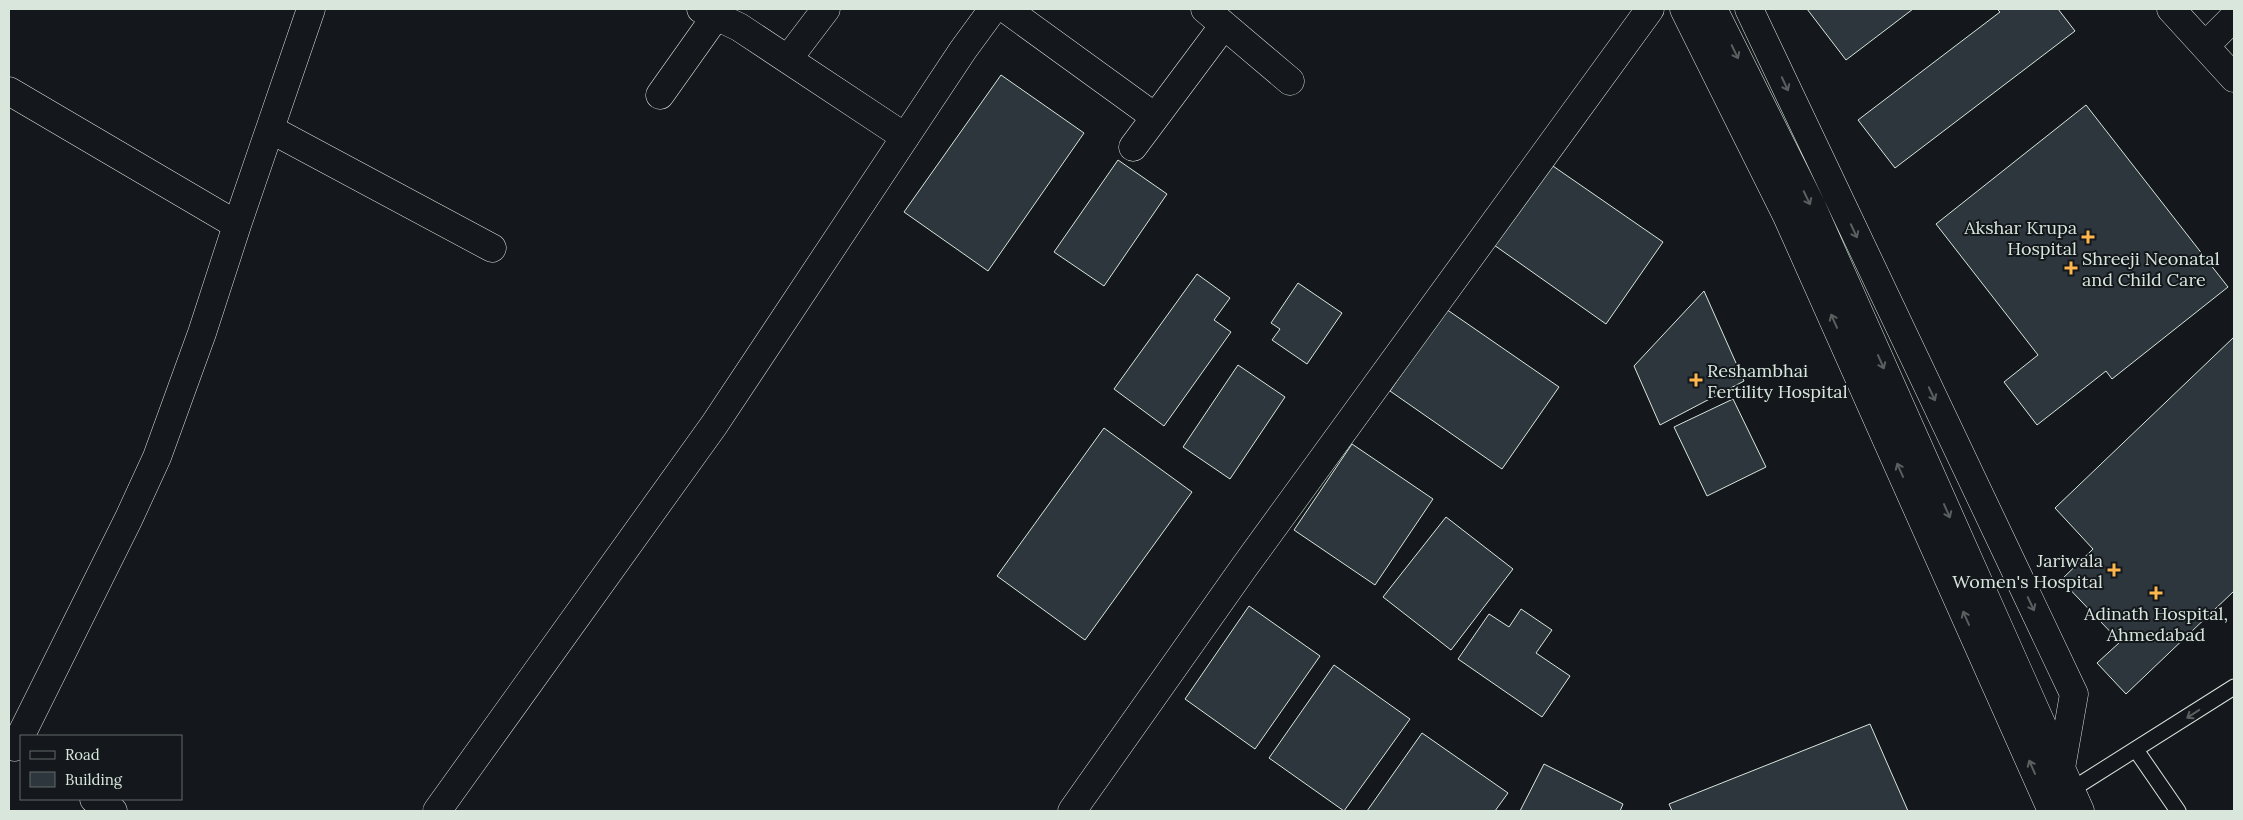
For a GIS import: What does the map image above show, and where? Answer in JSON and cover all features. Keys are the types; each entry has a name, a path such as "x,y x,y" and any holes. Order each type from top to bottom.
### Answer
{"street":[{"path":"21,735 130,518 156,457 202,333 311,9"},
{"path":"788,59 826,9"},
{"path":"437,811 714,425 905,137 993,9"},
{"path":"1006,9 1155,117"},
{"path":"1072,811 1245,566 1650,9"},
{"path":"1684,9 1787,216 2052,811"},
{"path":"1713,9 1811,205 2071,790"},
{"path":"1749,9 2074,694 2071,790"},
{"path":"2170,9 2234,78"},
{"path":"660,95 712,11 905,137"},
{"path":"1132,147 1155,117 1214,17 1290,81"},
{"path":"2204,46 2234,17"},
{"path":"9,91 237,225"},
{"path":"270,129 492,248"},
{"path":"96,800 113,811"}],"lane":[{"path":"2071,790 2234,687"},
{"path":"2136,750 2178,811"}],"building":[{"path":"1807,9 1913,9 1846,60"},
{"path":"1997,9 2058,9 2075,31 1895,168 1858,120 2000,12"},
{"path":"1001,75 1084,133 988,271 904,212"},
{"path":"2086,105 2228,287 2112,379 2106,371 2037,425 2004,382 2038,355 1936,224"},
{"path":"1118,160 1167,194 1104,286 1054,252"},
{"path":"1550,164 1663,242 1606,324 1494,245"},
{"path":"1197,274 1230,298 1214,320 1231,332 1164,426 1114,389"},
{"path":"1298,283 1342,313 1307,364 1272,340 1280,329 1271,323"},
{"path":"1704,291 1744,381 1660,425 1634,366"},
{"path":"1446,309 1559,387 1502,469 1390,391"},
{"path":"2234,337 2234,591 2126,694 2097,663 2120,642 2061,580 2093,549 2055,508"},
{"path":"1238,365 1285,397 1230,479 1183,447"},
{"path":"1733,399 1766,467 1707,496 1674,427"},
{"path":"1104,428 1192,492 1085,640 997,576"},
{"path":"1352,444 1433,499 1375,585 1294,530"},
{"path":"1446,517 1513,569 1451,650 1383,597"},
{"path":"1249,606 1320,656 1255,749 1185,699"},
{"path":"1521,609 1552,630 1536,653 1570,676 1542,717 1458,659 1489,614 1509,627"},
{"path":"1334,665 1410,719 1344,811 1269,758"},
{"path":"1870,724 1908,811 1672,811 1669,804"},
{"path":"1422,733 1508,793 1495,811 1367,811"},
{"path":"1544,764 1623,804 1620,811 1520,811"}],"place":[{"name":"Akshar Krupa Hospital","path":"2088,237"},
{"name":"Shreeji Neonatal and Child Care","path":"2071,268"},
{"name":"Reshambhai Fertility Hospital","path":"1696,380"},
{"name":"Jariwala Women's Hospital","path":"2114,570"},
{"name":"Adinath Hospital, Ahmedabad","path":"2156,593"}]}
